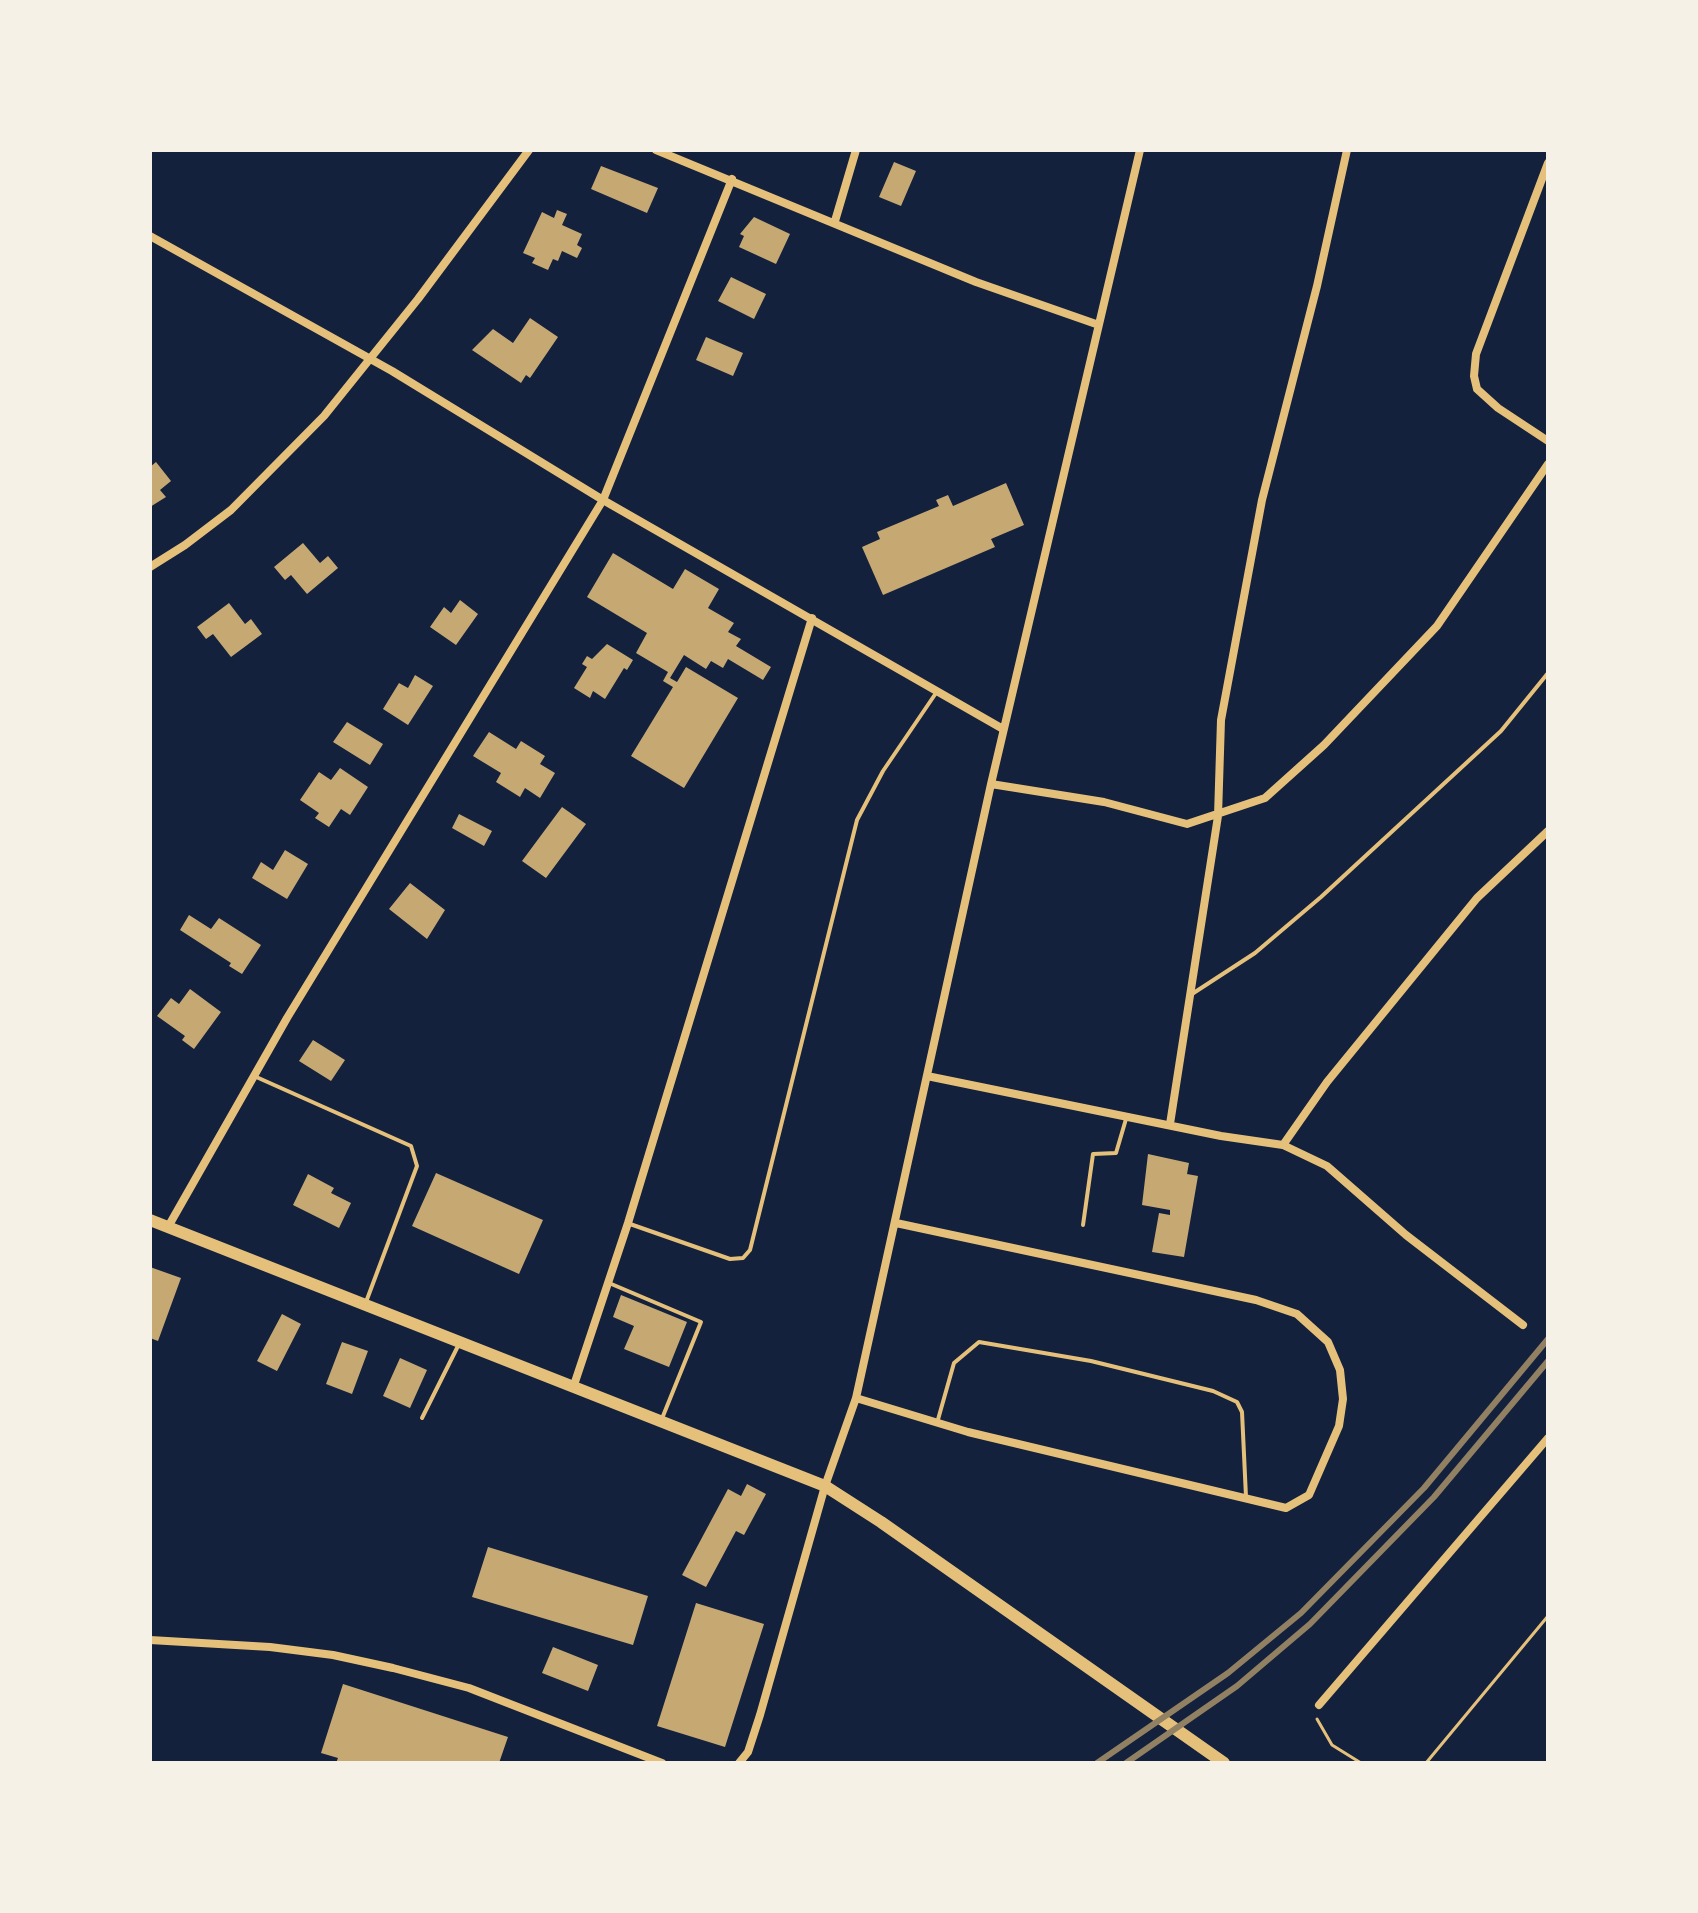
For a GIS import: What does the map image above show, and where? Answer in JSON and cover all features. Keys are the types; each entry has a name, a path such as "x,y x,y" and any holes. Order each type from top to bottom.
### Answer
{"main road":[{"path":"150,1220 825,1486 1224,1763"}],"street":[{"path":"150,567 185,545 260,482 324,416 371,360 529,150"},
{"path":"656,150 835,221 976,282 1096,324"},
{"path":"835,221 856,150"},
{"path":"739,1763 748,1752 760,1715 825,1486 856,1398 1003,729 1096,324 1140,150"},
{"path":"1170,1124 1218,816 1221,720 1262,500 1317,286 1347,150"},
{"path":"1548,163 1476,354 1474,376 1477,389 1498,408 1548,441"},
{"path":"168,1227 254,1076 603,500 732,179"},
{"path":"150,236 371,360 603,500 1003,729"},
{"path":"991,784 1104,802 1187,824 1265,798 1371,697 1437,626 1548,464"},
{"path":"574,1385 628,1223 812,618"},
{"path":"1283,1145 1327,1082 1477,898 1548,831"},
{"path":"927,1076 1221,1136 1283,1145 1327,1166 1406,1235 1523,1325"},
{"path":"856,1398 937,1423 1286,1508 1309,1495 1339,1426 1343,1399 1340,1370 1328,1342 1297,1314 1256,1300 896,1223"},
{"path":"1319,1705 1548,1438"},
{"path":"150,1640 270,1647 333,1655 393,1668 469,1688 662,1763"}],"lane":[{"path":"1188,997 1255,953 1321,897 1501,731 1548,673"},
{"path":"628,1223 730,1259 743,1258 750,1250 857,820 877,782 937,691"},
{"path":"254,1076 411,1146 417,1166 365,1304"},
{"path":"1083,1225 1093,1154 1116,1153 1127,1117"},
{"path":"609,1283 701,1322 661,1423"},
{"path":"422,1418 460,1342"},
{"path":"937,1423 954,1363 979,1342 1091,1361 1213,1391 1237,1402 1242,1412 1246,1497"}],"path":[{"path":"1426,1763 1548,1616"},
{"path":"1319,1705 1317,1716 1325,1736 1338,1750 1361,1763"}],"building":[{"path":"894,162 916,171 901,206 879,197"},
{"path":"601,166 658,188 647,213 591,189"},
{"path":"557,210 567,214 562,225 582,234 577,245 582,248 577,258 562,251 558,261 553,259 548,270 532,263 535,258 523,253 542,212 554,218"},
{"path":"754,217 790,234 776,264 739,247 744,236 740,234"},
{"path":"731,277 766,294 754,319 718,301"},
{"path":"530,318 558,337 530,378 526,375 521,383 472,350 493,329 513,343"},
{"path":"706,337 743,353 733,376 696,360"},
{"path":"156,462 171,481 160,490 166,497 150,507 150,467"},
{"path":"1006,483 1024,525 991,539 995,547 883,595 862,547 880,539 877,532 939,506 936,500 948,495 953,506"},
{"path":"303,543 320,563 328,556 338,568 307,594 291,575 285,580 274,567"},
{"path":"613,553 673,589 685,569 719,589 708,608 734,623 728,632 741,639 736,646 771,667 763,680 728,659 723,668 711,661 706,669 684,655 670,678 677,682 686,667 738,698 684,788 631,756 673,687 663,681 668,672 636,653 647,633 587,597"},
{"path":"460,600 478,614 456,645 430,627 444,607 451,613"},
{"path":"229,603 245,624 251,619 262,634 231,657 213,634 206,639 197,627"},
{"path":"607,644 633,660 627,670 624,668 605,699 593,691 590,698 574,688 587,667 582,664 587,656 592,659"},
{"path":"415,675 433,686 408,725 383,709 399,683 408,688"},
{"path":"347,722 383,744 370,765 333,742"},
{"path":"489,732 516,749 521,741 545,756 540,764 555,773 540,798 525,788 520,797 496,782 501,773 473,756"},
{"path":"340,768 368,787 350,815 341,809 329,827 315,818 319,813 300,800 319,772 331,780"},
{"path":"562,807 586,824 546,878 522,861"},
{"path":"459,814 492,831 484,846 452,828"},
{"path":"285,850 308,864 287,899 252,878 261,862 273,870"},
{"path":"410,883 445,910 427,939 389,909"},
{"path":"189,915 211,929 219,918 261,945 242,974 229,966 231,963 180,930"},
{"path":"190,989 221,1012 194,1049 182,1040 185,1036 157,1016 171,998 179,1004"},
{"path":"313,1040 345,1060 331,1081 299,1061"},
{"path":"1148,1154 1189,1163 1187,1174 1198,1176 1184,1257 1152,1252 1159,1213 1170,1215 1170,1210 1142,1205"},
{"path":"436,1173 543,1220 519,1274 412,1226"},
{"path":"308,1174 334,1188 331,1193 351,1203 339,1228 293,1205"},
{"path":"150,1267 181,1278 158,1341 150,1338"},
{"path":"621,1295 687,1322 669,1367 624,1349 634,1326 613,1317"},
{"path":"282,1314 301,1324 277,1371 257,1361"},
{"path":"342,1342 368,1351 352,1394 326,1384"},
{"path":"400,1358 427,1370 410,1408 383,1396"},
{"path":"747,1484 766,1494 744,1535 736,1531 706,1587 682,1575 728,1489 741,1496"},
{"path":"488,1547 648,1596 633,1645 472,1597"},
{"path":"696,1603 764,1624 725,1747 657,1726"},
{"path":"553,1647 598,1665 588,1691 542,1673"},
{"path":"343,1684 508,1737 499,1763 336,1763 338,1758 321,1753"}],"railway":[{"path":"1097,1763 1228,1673 1301,1613 1424,1488 1548,1339"},
{"path":"1126,1763 1237,1686 1310,1624 1434,1497 1548,1361"}]}
